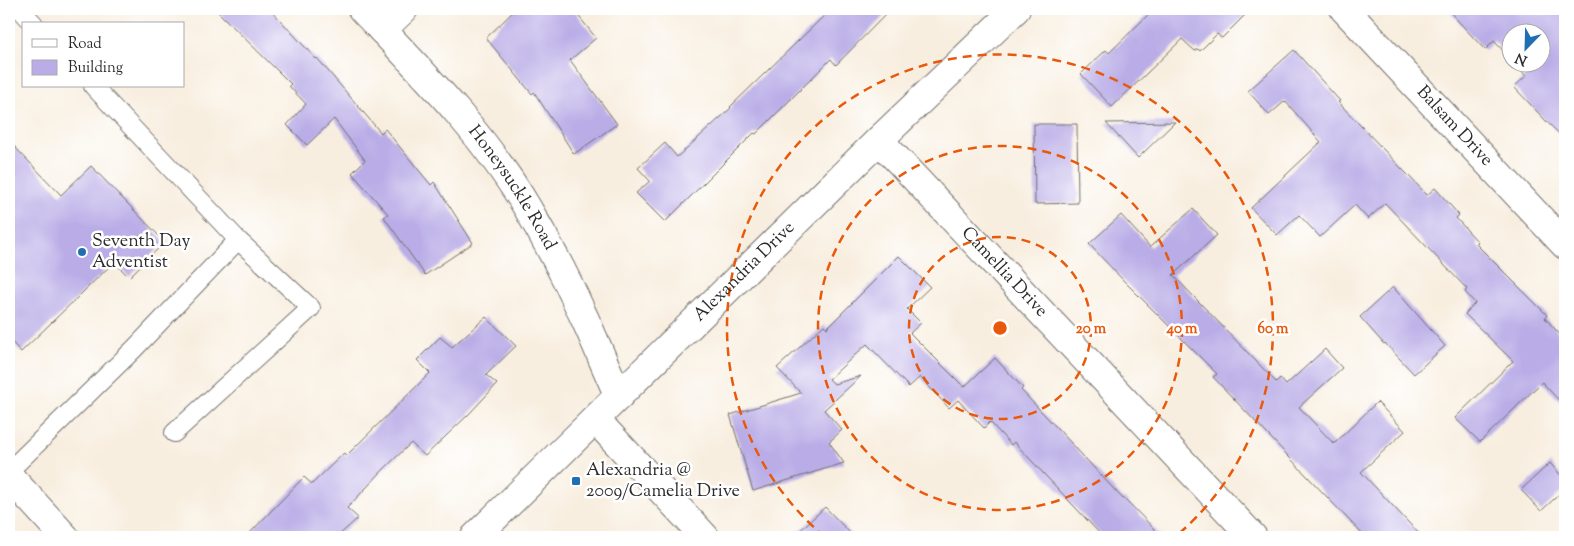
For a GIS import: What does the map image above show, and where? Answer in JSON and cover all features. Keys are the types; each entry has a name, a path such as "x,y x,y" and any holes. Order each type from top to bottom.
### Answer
{"street":[{"name":"Honeysuckle Road","path":"362,9 455,109 493,157 527,207 582,312 619,396"},
{"path":"382,30 404,9"},
{"name":"Alexandria Drive","path":"474,537 879,140 1016,9"},
{"name":"Balsam Drive","path":"1344,9 1565,245"},
{"name":"Camellia Drive","path":"879,140 1253,537"},
{"path":"595,419 705,537"},
{"path":"9,476 65,537"},
{"path":"34,504 49,537"}],"lane":[{"path":"20,9 32,22"},
{"path":"95,88 238,240 311,308 174,434"},
{"path":"9,471 134,348 238,240"}],"building":[{"path":"215,9 270,9 317,58 381,133 385,129 431,185 434,182 473,243 425,275 384,217 388,214 352,173 365,160 334,119 307,145 287,125 306,104 289,86 291,84"},
{"path":"516,9 573,9 596,38 570,60 617,124 574,154 534,92 532,94 486,38"},
{"path":"831,9 891,9 836,65 831,59 665,222 636,193 650,181 638,168 665,143 677,157 731,108"},
{"path":"1154,9 1251,9 1222,38 1217,34 1200,51 1198,49 1195,51 1182,39 1112,107 1081,74 1106,50 1109,53"},
{"path":"1447,9 1565,9 1565,139 1514,87 1526,76 1522,72 1552,72 1552,22 1502,22 1502,49 1494,41 1485,50"},
{"path":"1294,50 1340,101 1338,102 1427,195 1435,188 1459,215 1456,218 1478,242 1476,244 1547,315 1545,318 1565,340 1565,407 1542,382 1480,442 1455,418 1513,361 1465,314 1475,303 1465,292 1467,289 1385,203 1368,219 1355,205 1320,237 1299,215 1277,235 1251,208 1321,142 1285,101 1269,115 1248,91"},
{"path":"1175,122 1138,158 1106,123"},
{"path":"1034,124 1077,124 1078,203 1035,204"},
{"name":"Seventh Day Adventist","path":"9,141 61,195 91,166 165,242 129,277 114,262 21,352 9,339"},
{"path":"1193,209 1217,235 1173,275 1276,382 1280,378 1286,385 1325,349 1342,368 1299,407 1334,444 1377,402 1405,431 1361,472 1422,537 1365,537 1213,377 1217,374 1089,244 1121,215 1150,247"},
{"path":"899,256 930,287 907,309 921,323 910,333 964,387 995,358 1023,388 1021,390 1124,500 1162,537 1103,537 1014,442 1011,445 990,422 984,428 958,400 949,408 920,377 909,387 867,344 829,379 834,384 861,376 824,410 842,430 829,442 844,463 753,491 730,415 801,393 777,368 824,325 827,328"},
{"path":"1393,287 1445,346 1414,374 1360,317"},
{"path":"486,317 516,346 486,375 497,384 425,456 411,443 385,468 347,508 358,518 337,537 246,537 304,477 312,484 344,453 346,456 430,373 417,360 440,337 452,347"},
{"path":"1550,463 1565,480 1565,489 1541,511 1521,490"},
{"path":"825,507 854,537 793,537"}],"place":[{"name":"Seventh Day Adventist","path":"82,252"},
{"name":"Alexandria @ 2009/Camelia Drive","path":"576,481"}]}
